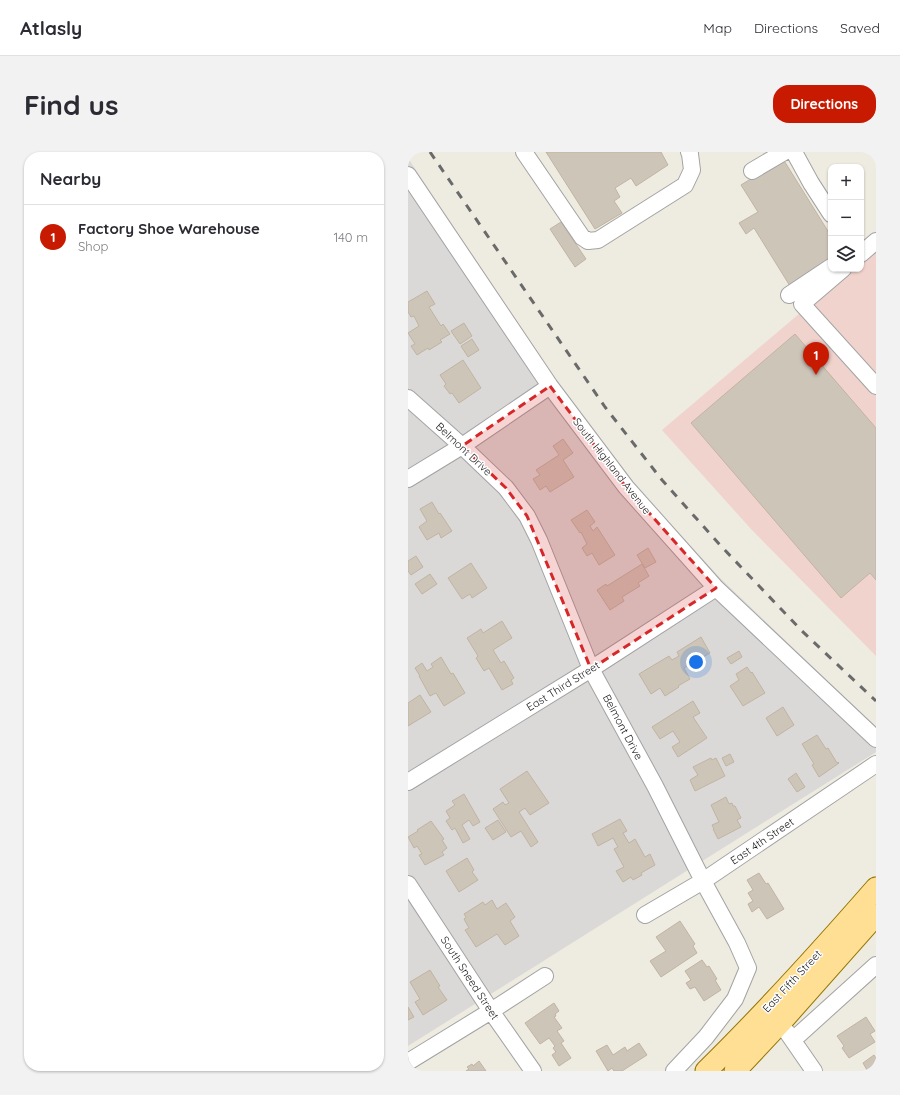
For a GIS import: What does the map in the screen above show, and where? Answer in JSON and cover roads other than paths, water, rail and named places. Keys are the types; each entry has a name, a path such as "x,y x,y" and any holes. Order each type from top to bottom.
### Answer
{"main road":[{"name":"East Fifth Street","path":"706,1071 821,951 876,888"},
{"name":"East Fifth Street","path":"735,1071 876,916"}],"street":[{"path":"524,152 582,237 588,241 598,240 685,185 692,170 689,152"},
{"path":"752,171 784,152"},
{"path":"794,152 828,209"},
{"name":"South Highland Avenue","path":"408,175 550,386 626,486 716,588 876,738"},
{"path":"864,251 876,241"},
{"path":"789,296 828,269"},
{"path":"839,272 802,304 876,386"},
{"path":"408,479 462,446 550,386"},
{"name":"Belmont Drive","path":"408,398 506,488 526,516 539,540 591,668 737,943 748,968 735,999 706,1037 674,1071"},
{"name":"East Third Street","path":"408,782 716,588"},
{"name":"East 4th Street","path":"645,915 703,881 876,764"},
{"name":"South Sneed Street","path":"408,884 491,1011 533,1071"},
{"path":"793,1040 876,965"},
{"path":"408,1062 545,976"},
{"path":"781,1022 814,1071"}],"railway":[{"path":"430,152 605,407 662,480 720,545 802,631 876,701"}],"place":[{"name":"Factory Shoe Warehouse","path":"816,375"}]}
